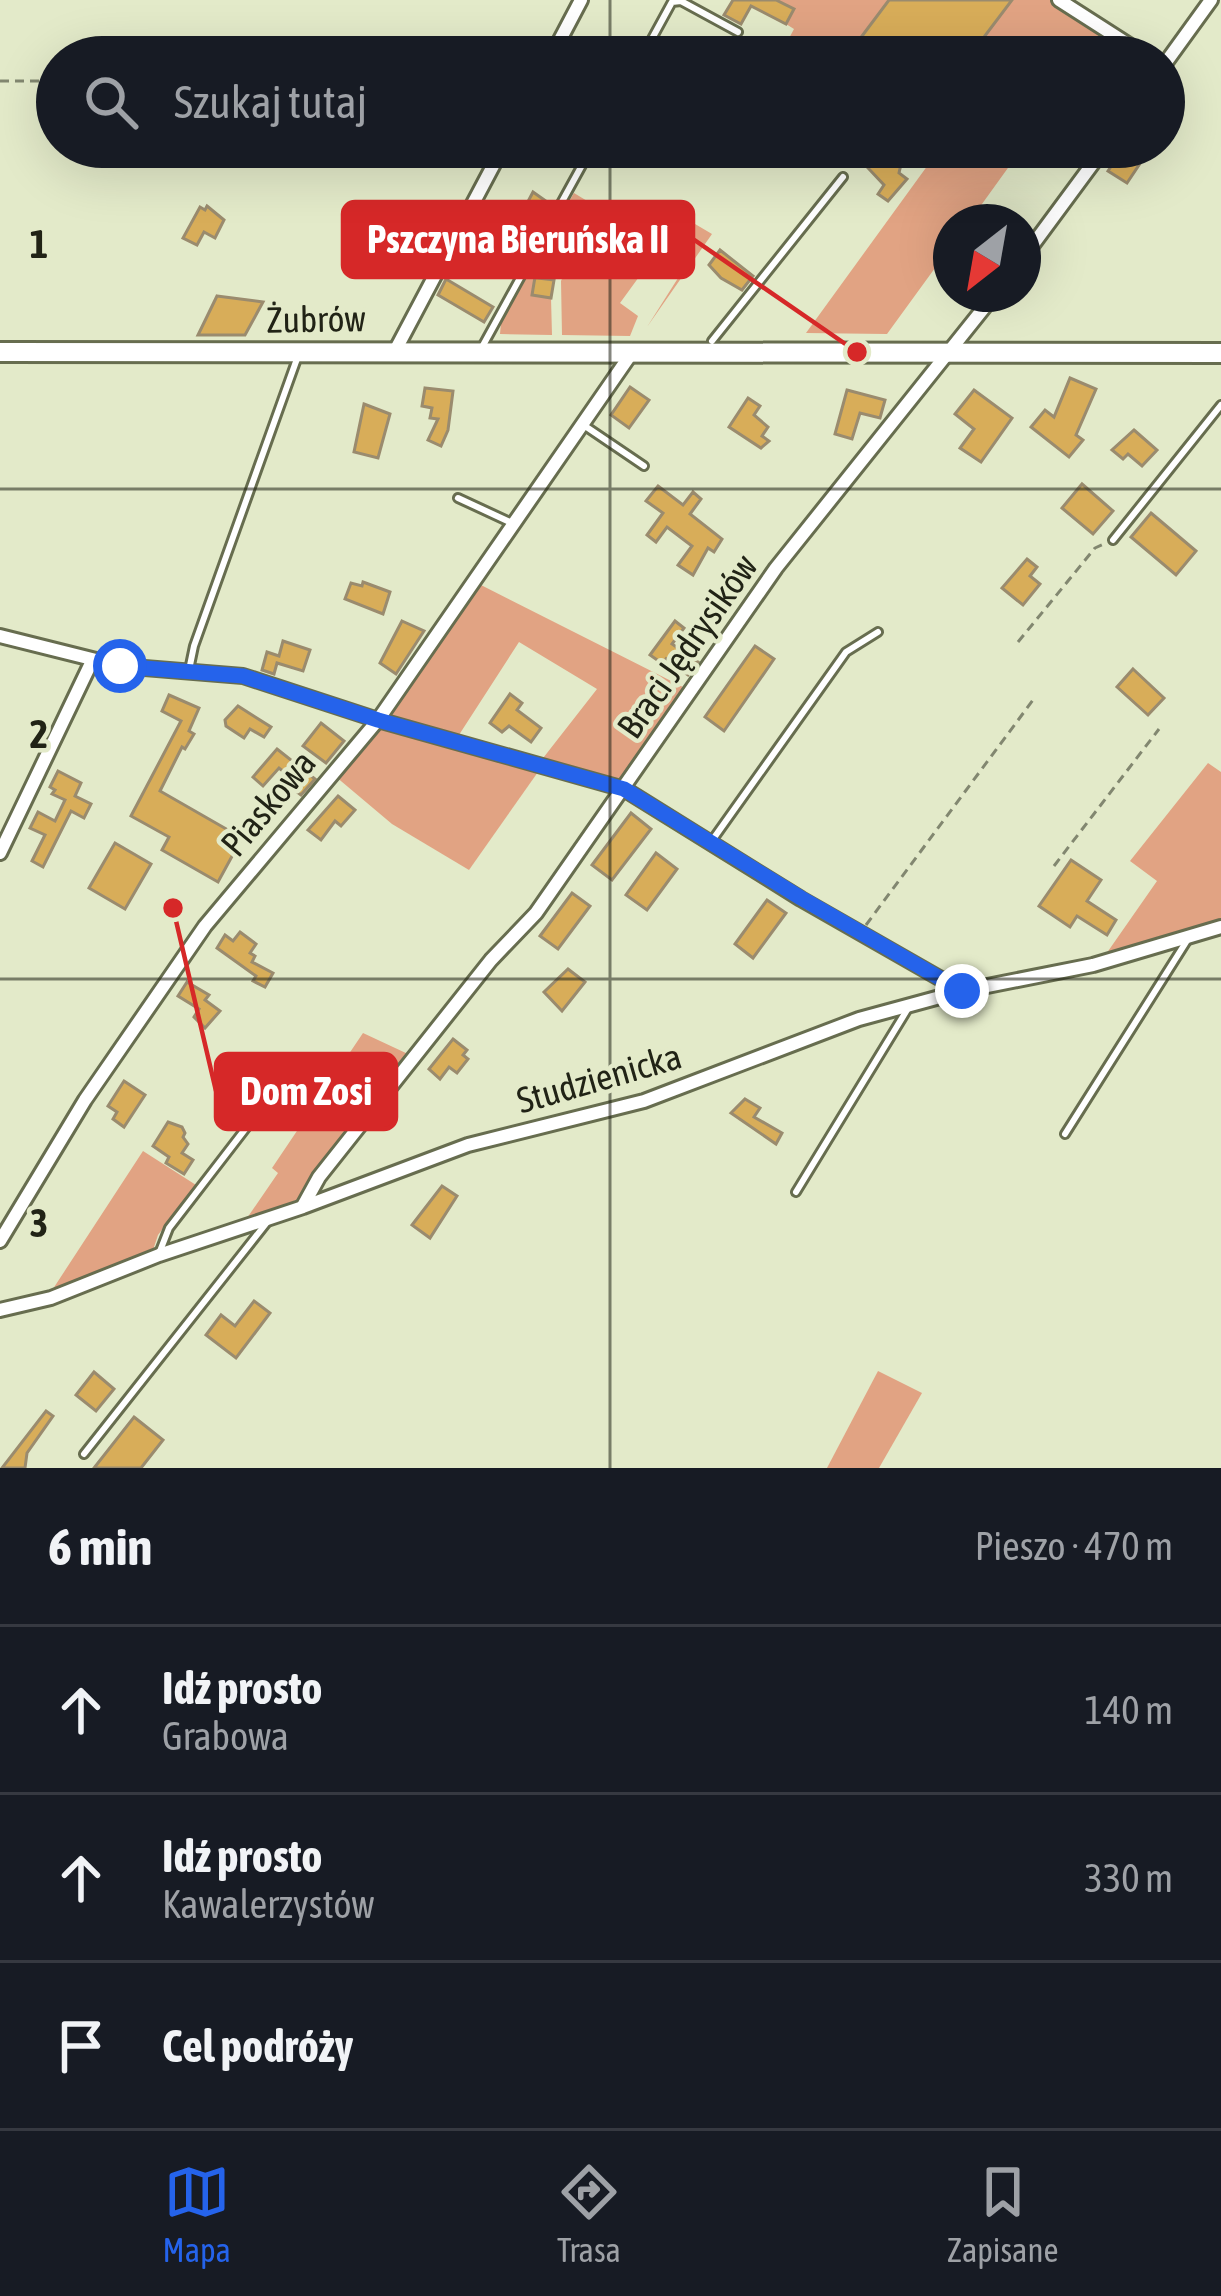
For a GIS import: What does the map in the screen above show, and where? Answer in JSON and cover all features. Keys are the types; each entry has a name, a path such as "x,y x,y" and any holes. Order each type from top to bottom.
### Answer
{"main road":[{"name":"Żubrów","path":"0,352 1221,352"}],"street":[{"path":"562,36 581,0"},
{"path":"1059,0 1115,36"},
{"path":"1185,36 1211,0"},
{"path":"395,351 492,168"},
{"path":"1041,234 1089,168"},
{"name":"Braci Jędrysików","path":"303,1207 334,1159 491,960 536,913 776,568 981,312"},
{"name":"Piaskowa","path":"0,1241 85,1100 206,926 378,720 632,351"},
{"path":"0,636 92,661 243,676 378,720 624,789 962,991"},
{"path":"0,853 92,661"},
{"name":"Studzienicka","path":"0,1310 51,1298 468,1145 644,1101 859,1019 962,991 1093,965 1221,927"}],"lane":[{"path":"653,36 672,2 681,1 738,32"},
{"path":"481,351 581,168"},
{"path":"712,341 843,178"},
{"path":"189,670 300,352"},
{"path":"1113,540 1221,405"},
{"path":"582,424 644,466"},
{"path":"458,498 512,523"},
{"path":"711,842 846,652 878,632"},
{"path":"1065,1134 1190,936"},
{"path":"796,1192 910,1005"},
{"path":"159,1255 169,1228 286,1076"},
{"path":"84,1454 271,1218"}],"path":[{"path":"0,81 36,81"},
{"path":"1018,641 1095,548 1113,540"},
{"path":"861,933 1033,700"},
{"path":"1054,866 1159,729"}],"shaded area":[{"path":"777,0 1052,0 1105,35 790,36 794,29 786,24 793,10"},
{"path":"926,168 1008,168 982,204 933,204 933,271 887,334 806,333"},
{"path":"574,193 612,216 595,240 615,259 625,248 643,259 673,211 712,234 647,327 692,256 680,249 663,265 652,259 620,303 638,316 630,336 562,335 561,281 565,272 580,279 582,272 574,269 579,250 560,247 561,242 550,233"},
{"path":"528,274 535,277 532,294 551,298 552,335 500,334 501,323"},
{"path":"477,583 687,689 622,785 540,762 597,689 519,642 457,738 384,718"},
{"path":"380,723 538,772 469,870 392,824 335,776"},
{"path":"1208,763 1221,772 1221,923 1104,957 1157,881 1130,861"},
{"path":"363,1033 408,1054 312,1173 298,1199 245,1221 278,1173 272,1168"},
{"path":"143,1151 196,1185 158,1235 152,1253 49,1295"},
{"path":"878,1371 922,1393 879,1468 827,1468"}],"building":[{"path":"733,0 776,0 794,9 786,24 751,6 741,24 724,15"},
{"path":"889,0 1012,0 985,36 862,36"},
{"path":"868,168 900,168 899,173 907,179 888,201 878,194 884,185"},
{"path":"1110,168 1137,168 1127,183"},
{"path":"533,192 550,204 536,230 510,218 516,207 523,211"},
{"path":"207,206 224,220 215,238 204,232 197,245 183,238 200,207 205,210"},
{"path":"553,234 560,244 580,250 575,266 550,259 538,278 554,280 551,298 532,295 535,277 530,275"},
{"path":"720,250 753,276 742,290 709,265"},
{"path":"446,279 493,307 484,322 438,295"},
{"path":"217,296 263,302 245,335 198,335"},
{"path":"1070,378 1096,389 1076,435 1083,440 1069,457 1031,427 1045,410 1054,417"},
{"path":"630,387 649,400 629,428 611,415"},
{"path":"425,388 453,391 441,446 428,440 438,419 430,418 432,408 422,406"},
{"path":"847,390 885,400 880,418 860,413 852,439 835,434"},
{"path":"974,390 1012,418 981,462 960,448 974,429 955,414"},
{"path":"748,398 760,406 754,415 768,427 762,436 769,441 761,448 729,427"},
{"path":"364,404 390,414 378,458 354,452"},
{"path":"1134,430 1157,450 1142,466 1128,454 1123,459 1112,450"},
{"path":"1082,484 1113,511 1093,534 1062,508"},
{"path":"658,486 683,505 693,492 701,499 690,514 722,539 714,552 708,548 693,575 678,565 692,546 667,527 656,542 647,535 663,513 646,501"},
{"path":"1151,513 1196,551 1176,575 1131,537"},
{"path":"1027,559 1037,567 1030,576 1040,584 1023,605 1002,588"},
{"path":"363,582 390,592 383,614 345,599 351,583 362,586"},
{"path":"402,621 424,631 396,674 380,663"},
{"path":"675,621 684,628 672,644 698,662 688,675 666,659 663,664 650,655"},
{"path":"283,641 310,650 303,671 277,663 274,674 262,670 267,652 279,656"},
{"path":"755,646 774,659 724,731 705,717"},
{"path":"1133,669 1164,698 1148,715 1117,687"},
{"path":"510,694 522,703 517,710 541,728 531,742 509,726 502,732 490,723"},
{"path":"169,695 199,708 189,731 194,734 182,747 160,791 242,838 218,882 162,850 169,837 131,816 181,721 162,711"},
{"path":"238,706 271,727 264,737 250,729 244,738 226,726 225,720"},
{"path":"321,723 344,741 326,763 303,746"},
{"path":"277,749 315,779 301,795 293,789 298,783 279,768 263,786 253,777"},
{"path":"58,771 81,783 75,796 91,804 84,818 71,811 43,867 32,861 45,835 30,828 38,812 55,821 65,800 52,794 55,790 50,787"},
{"path":"338,796 355,810 341,826 335,821 321,840 308,830"},
{"path":"631,813 651,829 612,880 592,865"},
{"path":"115,843 151,864 125,909 89,888"},
{"path":"656,853 677,869 647,910 626,895"},
{"path":"1071,860 1101,880 1087,901 1116,920 1107,935 1077,916 1070,927 1039,906"},
{"path":"572,893 590,906 558,949 540,936"},
{"path":"767,900 786,913 753,958 735,944"},
{"path":"240,932 256,944 250,953 255,956 252,962 273,973 265,987 217,948 225,935 233,941"},
{"path":"568,969 585,982 562,1011 544,992"},
{"path":"187,982 209,995 205,1000 220,1011 205,1028 194,1017 199,1009 178,996"},
{"path":"453,1039 467,1050 463,1055 468,1059 457,1073 449,1067 440,1079 429,1069"},
{"path":"124,1081 145,1095 124,1127 113,1119 117,1112 108,1106"},
{"path":"745,1099 760,1108 754,1117 782,1133 776,1144 731,1113"},
{"path":"168,1122 185,1133 188,1144 182,1153 193,1160 184,1174 166,1163 169,1157 153,1146"},
{"path":"442,1186 457,1196 430,1238 412,1225"},
{"path":"254,1301 270,1313 236,1358 206,1335 221,1315 235,1326"},
{"path":"94,1372 114,1389 96,1411 76,1395"},
{"path":"46,1411 53,1416 27,1453 25,1468 2,1468"},
{"path":"134,1417 163,1440 141,1468 94,1468"}],"place":[{"name":"Pszczyna Bieruńska II","path":"857,352"},
{"name":"Dom Zosi","path":"173,908"}],"route":[{"path":"120,666 243,676 378,720 624,789 962,991"}]}
